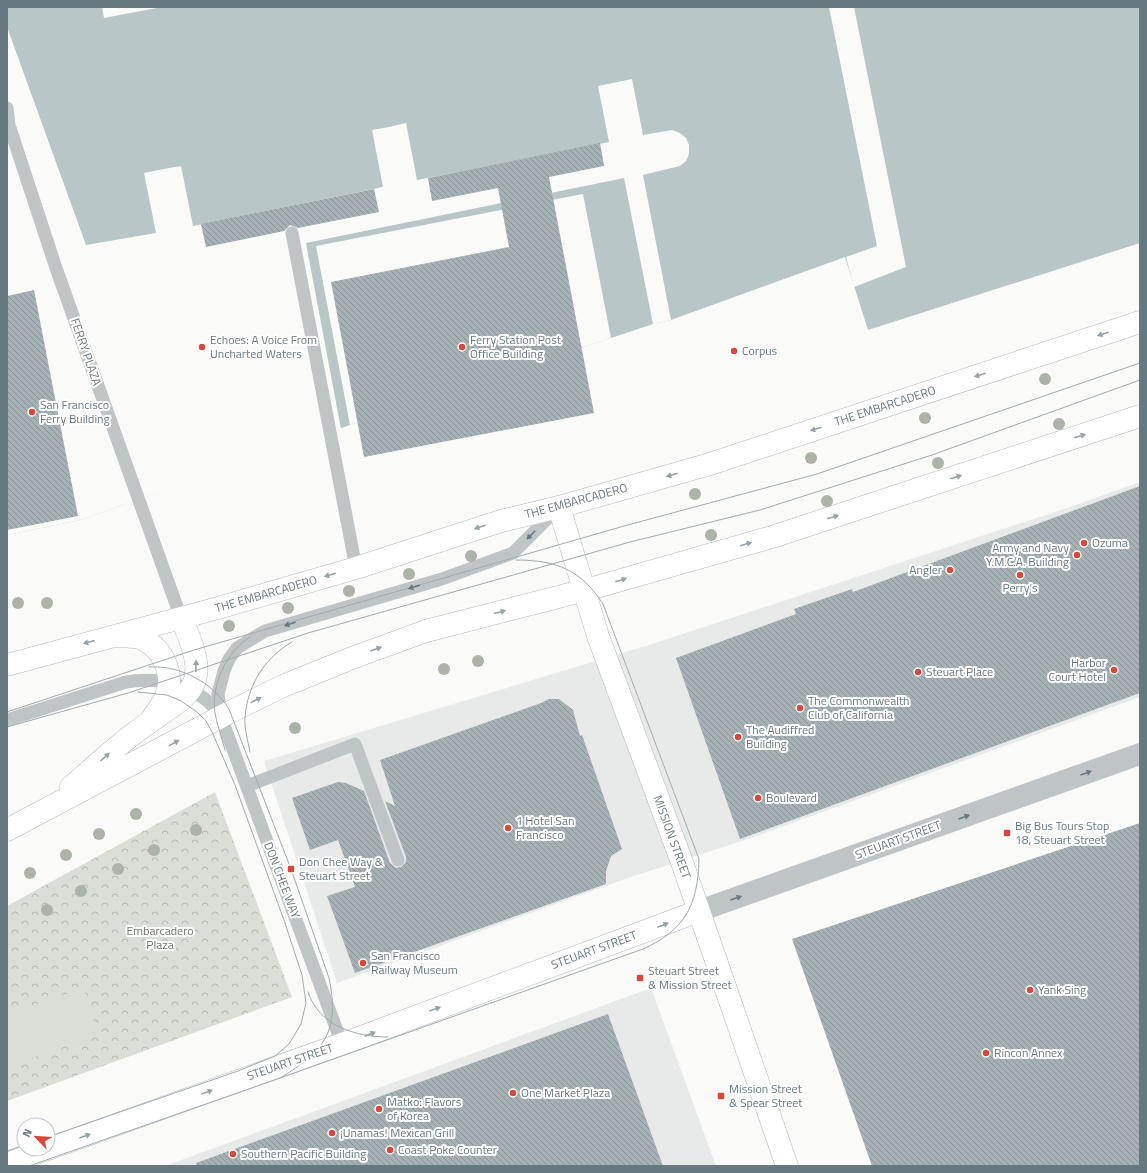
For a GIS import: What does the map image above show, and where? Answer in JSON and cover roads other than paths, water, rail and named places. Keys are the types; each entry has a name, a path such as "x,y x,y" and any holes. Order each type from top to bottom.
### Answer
{"main road":[{"name":"THE EMBARCADERO","path":"7,665 181,618 356,568 501,521 559,508 710,464 1140,322"},
{"path":"7,830 221,717 284,686 352,658 426,631 584,590 772,537 1140,416"},
{"name":"MISSION STREET","path":"559,508 598,636 699,911 787,1166"},
{"path":"44,810 131,735 181,701 191,690 195,678 197,660 181,618"},
{"path":"113,636 142,639 155,648 164,660 167,668 169,683 163,704 147,724"},
{"name":"STEUART STREET","path":"56,1146 342,1044 699,911"},
{"name":"STEUART STREET","path":"7,1164 26,1157"}],"street":[{"name":"STEUART STREET","path":"699,911 1140,754"}],"lane":[{"name":"FERRY PLAZA","path":"7,108 9,125 56,268 181,618"},
{"path":"292,233 356,568"},
{"path":"221,717 218,694 224,671 237,648 245,642 265,631 442,579 513,553 559,508"},
{"path":"7,720 126,682 142,680 169,683 191,690 215,707 221,717"},
{"name":"DON CHEE WAY","path":"221,717 342,1044"},
{"path":"247,786 355,744 398,860"}],"tram line":[{"path":"7,712 194,650 624,526 817,474 1140,363"},
{"path":"7,727 128,693 308,633 630,542 760,510 932,455 1140,380"},
{"path":"280,1078 643,949 657,942 679,924 692,903 696,890 699,859 603,604 595,592 586,583 567,569 544,562 516,560"},
{"path":"225,750 215,713 215,691 227,660 241,643 250,637"},
{"path":"250,752 245,722 246,706 249,695 259,674 266,664 282,648 292,642"},
{"path":"29,1166 280,1078 308,1058 318,1048 326,1038 330,1026 332,996 329,978 291,869 229,709 214,691 195,678 173,669 149,667"},
{"path":"56,1134 238,1071 275,1056 289,1044 301,1024 306,1003 302,975 285,923 235,785 212,732 206,721 197,712 181,701 167,695 138,692"},
{"path":"308,992 313,1004 321,1013 340,1027 364,1035 388,1037"},
{"path":"7,1151 16,1148"}],"place":[{"name":"Echoes: A Voice From Uncharted Waters","path":"202,347"},
{"name":"Ferry Station Post Office Building","path":"462,347"},
{"name":"Corpus","path":"734,351"},
{"name":"San Francisco Ferry Building","path":"32,412"},
{"name":"Ozuma","path":"1084,543"},
{"name":"Army and Navy Y.M.C.A. Building","path":"1077,555"},
{"name":"Angler","path":"950,570"},
{"name":"Perry's","path":"1020,575"},
{"name":"Harbor Court Hotel","path":"1114,670"},
{"name":"Steuart Place","path":"918,672"},
{"name":"The Commonwealth Club of California","path":"800,708"},
{"name":"The Audiffred Building","path":"738,737"},
{"name":"Boulevard","path":"758,798"},
{"name":"1 Hotel San Francisco","path":"508,828"},
{"name":"Big Bus Tours Stop 18, Steuart Street","path":"1007,833"},
{"name":"Don Chee Way & Steuart Street","path":"291,869"},
{"name":"San Francisco Railway Museum","path":"363,963"},
{"name":"Steuart Street & Mission Street","path":"640,978"},
{"name":"Yank Sing","path":"1030,990"},
{"name":"Rincon Annex","path":"986,1053"},
{"name":"One Market Plaza","path":"513,1093"},
{"name":"Mission Street & Spear Street","path":"721,1096"},
{"name":"Matko: Flavors of Korea","path":"379,1109"},
{"name":"¡Unamas! Mexican Grill","path":"332,1133"},
{"name":"Coast Poke Counter","path":"390,1150"},
{"name":"Southern Pacific Building","path":"233,1154"}],"park label":[{"name":"Embarcadero Plaza","path":"160,938"}]}
